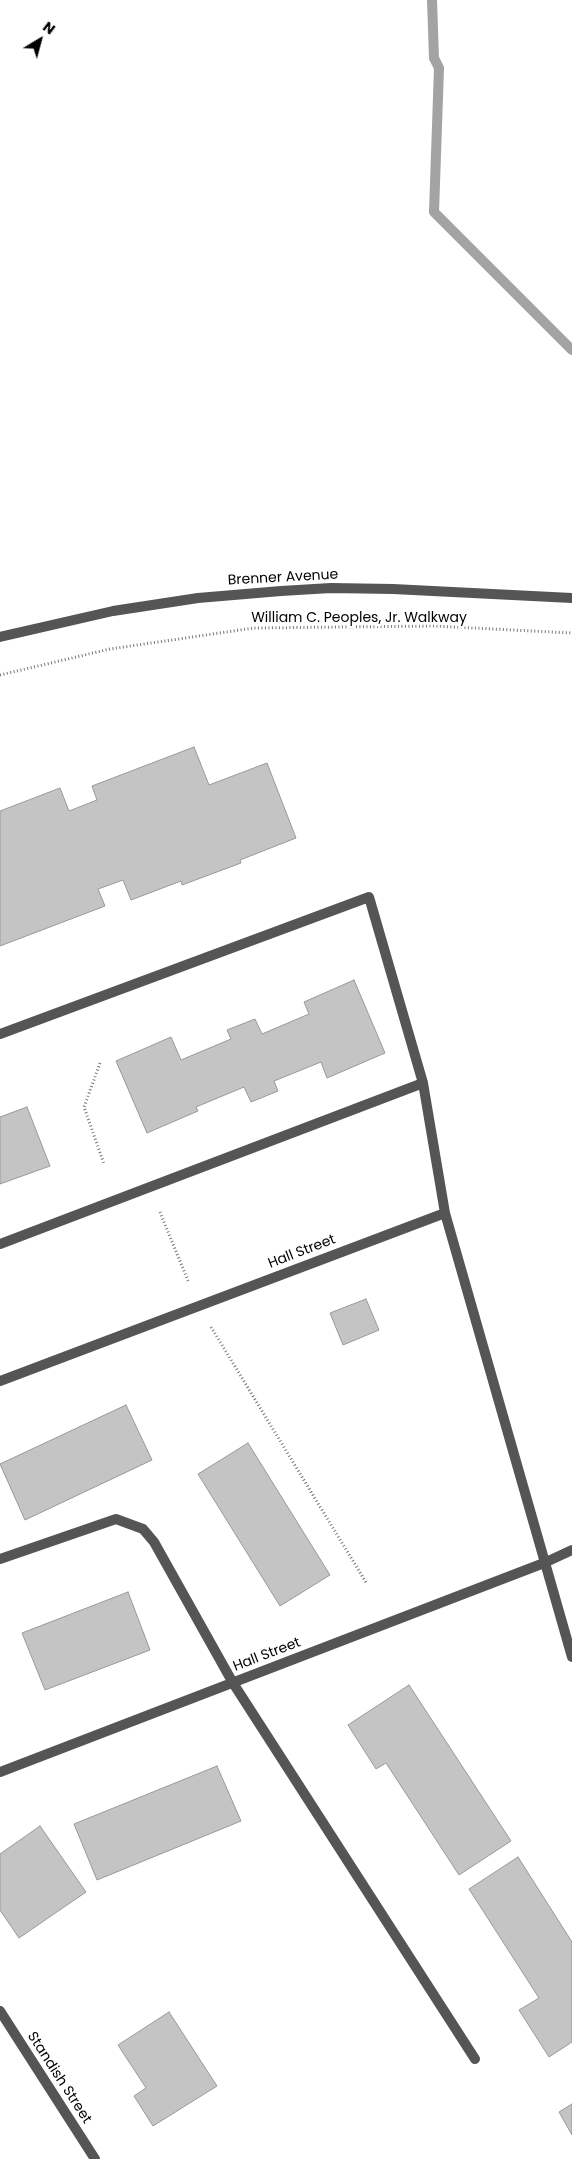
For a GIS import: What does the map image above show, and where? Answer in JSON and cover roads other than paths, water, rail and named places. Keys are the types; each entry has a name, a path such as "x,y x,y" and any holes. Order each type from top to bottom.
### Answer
{"street":[{"name":"Brenner Avenue","path":"0,637 113,612 198,598 281,591 331,588 393,589 572,598"},
{"path":"0,1034 369,897 423,1082 445,1213 572,1657"},
{"path":"0,1244 423,1082"},
{"name":"Hall Street","path":"0,1381 445,1213"},
{"path":"0,1559 116,1519 143,1529 154,1542 233,1683 475,2059"},
{"name":"Hall Street","path":"0,1772 544,1563 572,1550"},
{"name":"Standish Street","path":"0,2011 95,2159"}],"waterway":[{"path":"432,0 434,58 439,68 434,212 572,350"}]}
